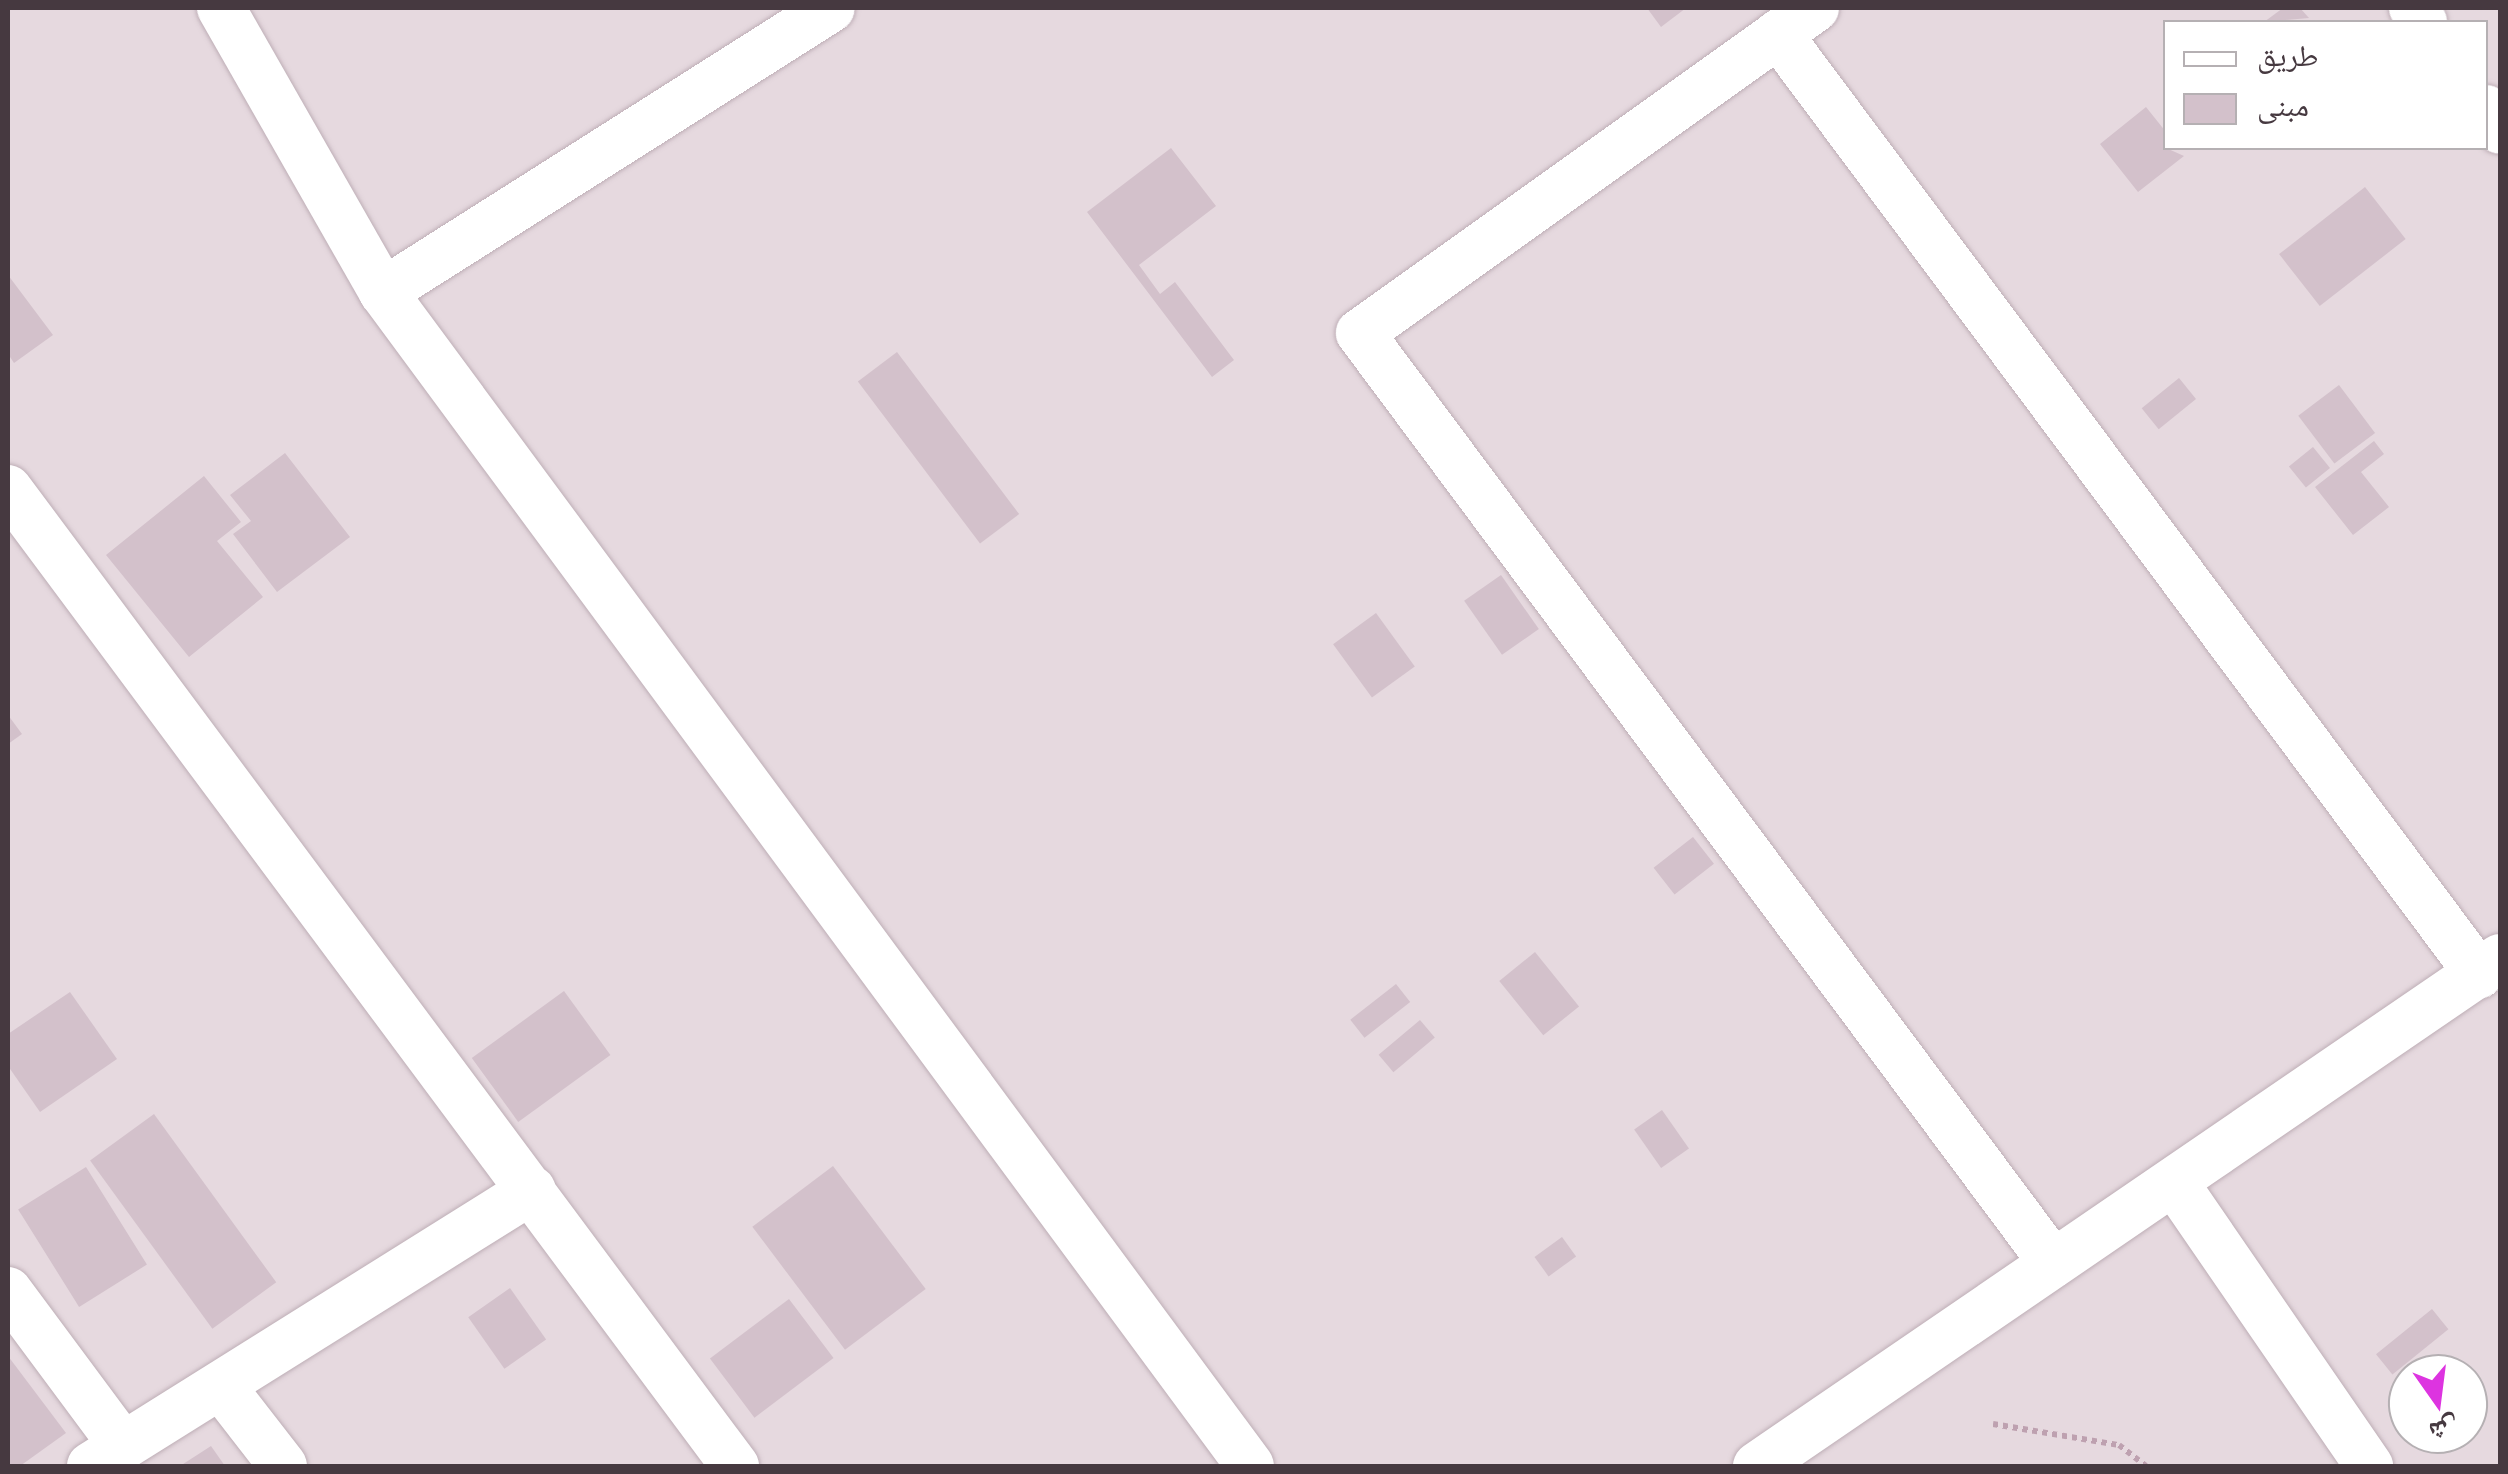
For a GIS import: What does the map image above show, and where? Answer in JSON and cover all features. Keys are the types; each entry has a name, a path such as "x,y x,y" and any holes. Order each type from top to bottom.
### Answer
{"street":[{"path":"221,8 383,292 1250,1466"},
{"path":"383,292 831,8"},
{"path":"1757,1466 2054,1262 2176,1185 2490,966 1796,21 1360,333 2054,1262"},
{"path":"8,488 735,1466"},
{"path":"2176,1185 2369,1466"},
{"path":"8,1290 107,1456 532,1190"},
{"path":"220,1386 283,1466"}],"path":[{"path":"1993,1424 2119,1445 2146,1466"}],"shaded area":[{"path":"8,8 2500,8 2500,1466 8,1466"}],"building":[{"path":"1647,8 1686,8 1661,27"},
{"path":"2283,8 2300,8 2309,18 2286,20 2267,20"},
{"path":"2146,107 2163,128 2163,150 2184,156 2138,192 2100,144"},
{"path":"1171,148 1216,206 1139,265 1160,294 1175,282 1234,360 1212,377 1087,212"},
{"path":"2365,187 2406,239 2320,306 2279,254"},
{"path":"8,275 53,335 14,363 8,354"},
{"path":"897,352 1019,514 980,544 858,381"},
{"path":"2179,378 2196,399 2159,429 2142,408"},
{"path":"2339,385 2375,433 2334,464 2298,416"},
{"path":"2374,441 2384,454 2361,472 2389,507 2353,535 2315,487"},
{"path":"2313,447 2330,468 2306,487 2289,467"},
{"path":"285,453 350,537 277,592 233,534 251,521 230,495"},
{"path":"204,476 241,522 217,541 263,597 189,657 106,555"},
{"path":"1501,575 1539,629 1502,655 1464,601"},
{"path":"1376,613 1415,666 1372,698 1333,644"},
{"path":"8,715 22,734 8,744"},
{"path":"1693,837 1714,864 1675,895 1654,868"},
{"path":"1535,952 1579,1006 1543,1035 1499,981"},
{"path":"1396,984 1410,1002 1364,1038 1350,1020"},
{"path":"564,991 610,1055 518,1122 472,1058"},
{"path":"70,992 117,1059 40,1112 8,1066 8,1034"},
{"path":"1420,1020 1435,1038 1393,1072 1379,1055"},
{"path":"1662,1110 1689,1149 1661,1168 1634,1130"},
{"path":"154,1114 276,1282 212,1329 90,1160"},
{"path":"833,1166 926,1289 845,1350 752,1227"},
{"path":"86,1167 147,1265 79,1307 18,1209"},
{"path":"1562,1237 1576,1256 1549,1276 1534,1257"},
{"path":"510,1288 546,1340 504,1369 468,1317"},
{"path":"789,1299 834,1358 754,1418 710,1359"},
{"path":"2432,1309 2448,1329 2418,1354 2388,1354 2388,1369 2376,1354"},
{"path":"8,1356 66,1433 20,1466 8,1466"},
{"path":"211,1446 225,1466 180,1466"}]}
